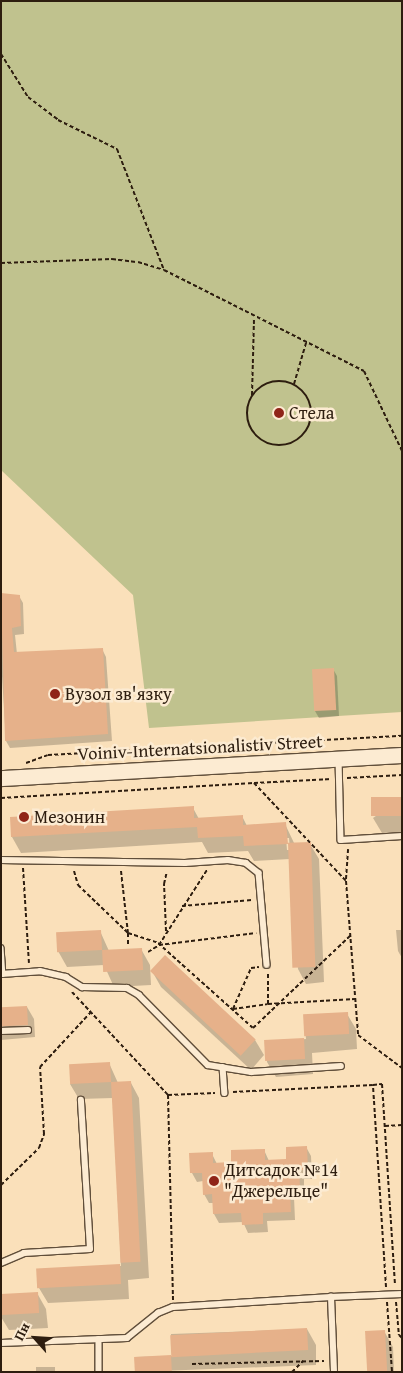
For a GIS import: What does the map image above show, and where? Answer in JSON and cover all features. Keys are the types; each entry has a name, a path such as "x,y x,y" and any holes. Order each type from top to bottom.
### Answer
{"street":[{"name":"Voiniv-Internatsionalistiv Street","path":"1,778 402,755"}],"lane":[{"path":"339,759 341,840 402,836"},
{"path":"1,860 212,861 246,863 259,873 267,965"},
{"path":"1,948 2,974 29,972 66,977 82,987 94,989 127,988 139,995 208,1064 251,1072 341,1066"},
{"path":"1,1032 28,1030"},
{"path":"224,1067 225,1093"},
{"path":"1,1264 24,1253 90,1249 81,1100"},
{"path":"1,1343 127,1338 158,1313 173,1307 386,1293 398,1294"},
{"path":"331,1297 334,1372"},
{"path":"99,1339 99,1372"}],"path":[{"path":"1,54 28,97 58,120 117,149 164,270"},
{"path":"1,263 112,259 138,262 164,270 254,318 364,371 402,451"},
{"path":"252,395 268,382 279,380 294,384 307,396 312,417 308,428 292,443 272,444 254,434 247,414 252,395 254,318"},
{"path":"294,384 306,343"},
{"path":"21,765 48,755 402,736"},
{"path":"254,783 402,775"},
{"path":"346,881 348,839"},
{"path":"23,860 29,972"},
{"path":"72,861 78,885 128,933 159,944 254,1028 350,936"},
{"path":"148,952 159,944 212,861"},
{"path":"120,862 128,946"},
{"path":"166,931 164,884 170,862"},
{"path":"182,906 262,899"},
{"path":"159,944 264,931"},
{"path":"233,1009 251,968 267,965 268,1004"},
{"path":"233,1009 280,1003 355,999"},
{"path":"1,1185 39,1148 41,1141 40,1068 91,1012"},
{"path":"392,1372 373,1085 382,1084 398,1294 399,1335 402,1338"},
{"path":"168,1095 173,1307"},
{"path":"385,1126 402,1125"},
{"path":"292,1372 304,1361"},
{"path":"192,1364 333,1361"}],"green space":[{"path":"1,1 402,1 402,712 149,728 133,595 1,470"}],"building":[{"name":"Вузол зв'язку","path":"1,593 20,595 21,626 12,628 14,652 103,648 108,734 5,741"},
{"path":"334,668 336,710 314,711 312,669"},
{"path":"371,797 402,797 402,816 371,816"},
{"path":"194,806 194,818 243,815 243,825 286,822 288,844 244,846 243,836 198,838 197,827 11,837 10,817"},
{"path":"311,842 315,967 292,968 288,843"},
{"path":"101,930 102,950 57,952 56,932"},
{"path":"142,948 143,970 103,972 102,950"},
{"path":"165,955 256,1040 241,1056 150,971"},
{"path":"27,1006 28,1025 2,1026 1,1007"},
{"path":"348,1012 349,1034 304,1036 303,1014"},
{"path":"304,1038 305,1059 265,1061 264,1040"},
{"path":"110,1062 111,1082 70,1084 69,1064"},
{"path":"131,1081 140,1262 121,1263 111,1082"},
{"name":"Дитсадок №14 \"Джерельце\"","path":"307,1146 308,1170 299,1170 300,1188 290,1189 291,1212 263,1213 263,1224 242,1225 241,1213 213,1214 212,1194 203,1195 202,1173 190,1173 189,1153 213,1152 213,1163 231,1162 231,1150 265,1149 265,1160 286,1159 286,1147"},
{"path":"120,1264 121,1284 37,1288 36,1268"},
{"path":"38,1292 39,1313 2,1315 1,1294"},
{"path":"307,1328 308,1350 171,1357 170,1335"},
{"path":"385,1330 387,1372 367,1372 365,1331"},
{"path":"171,1355 172,1372 135,1372 134,1357"}],"place":[{"name":"Стела","path":"279,413"},
{"name":"Вузол зв'язку","path":"55,694"},
{"name":"Мезонин","path":"24,817"},
{"name":"Дитсадок №14 \"Джерельце\"","path":"214,1181"}]}
